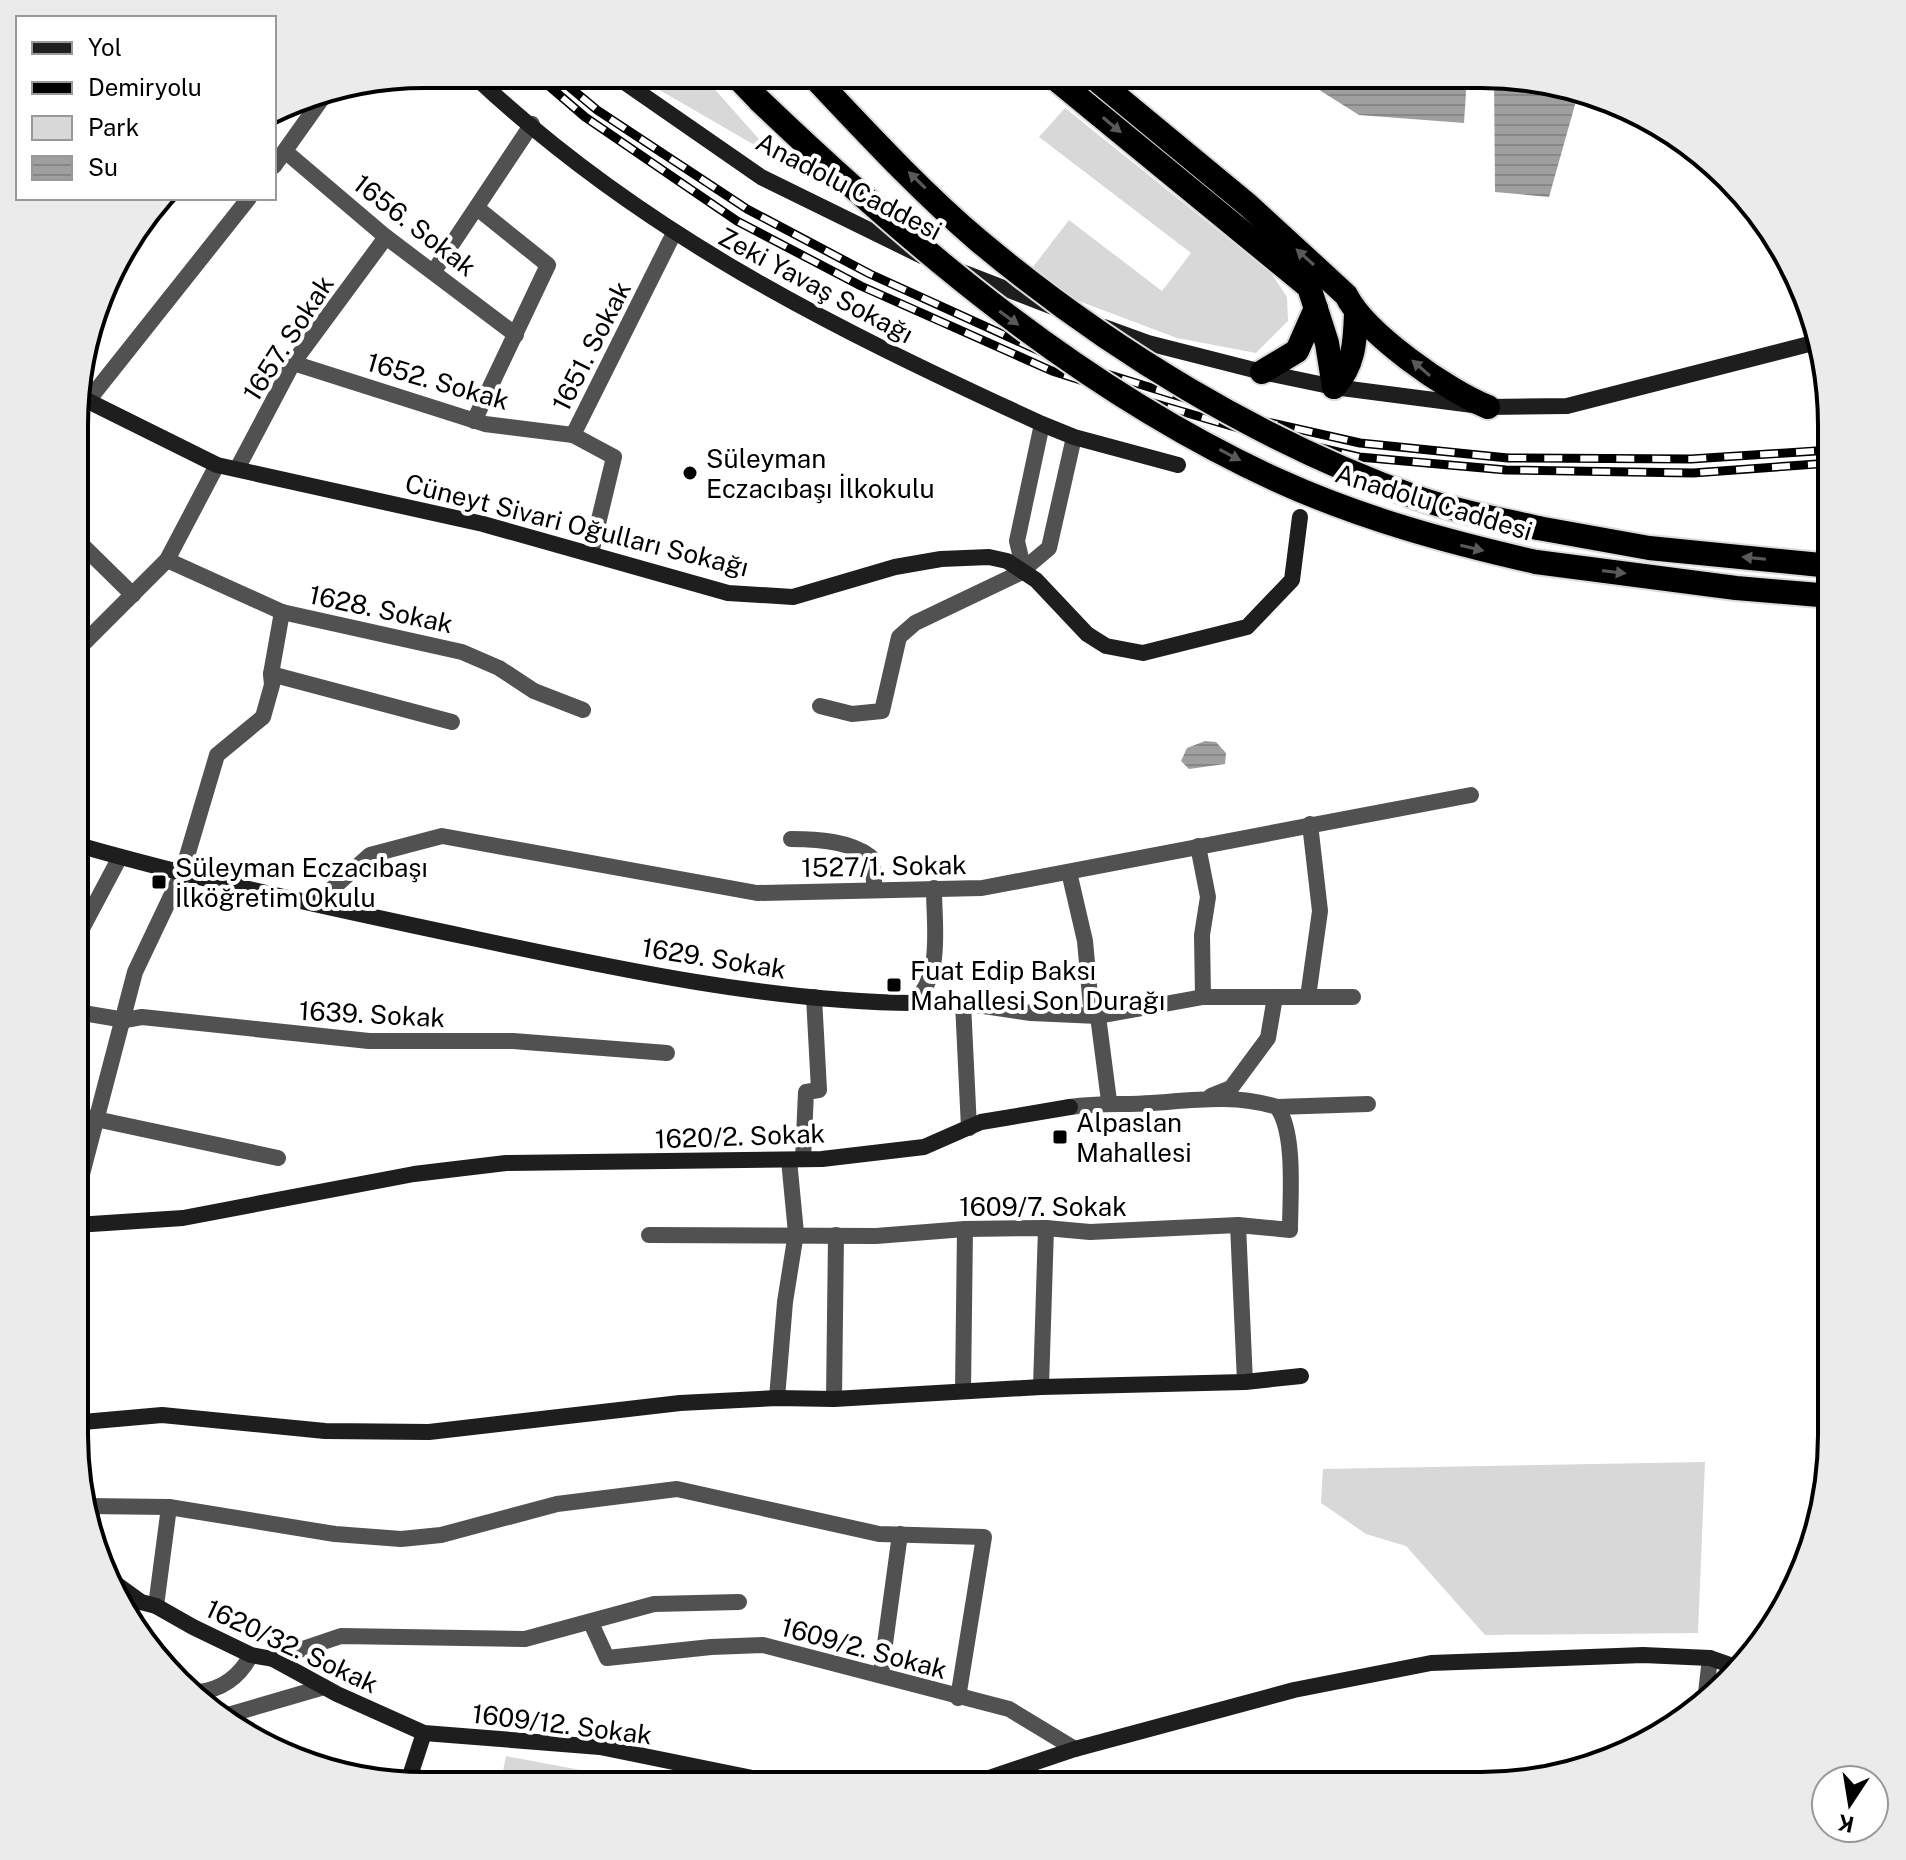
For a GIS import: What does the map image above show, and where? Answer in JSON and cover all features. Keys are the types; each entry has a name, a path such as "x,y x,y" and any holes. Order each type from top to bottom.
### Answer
{"highway":[{"name":"Anadolu Caddesi","path":"748,88 867,203 987,302 1081,367 1173,423 1277,480 1375,519 1458,545 1536,562 1736,588 1818,595"},
{"name":"Anadolu Caddesi","path":"825,88 977,239 1067,311 1257,427 1366,478 1424,500 1538,528 1649,548 1818,565"},
{"path":"1067,88 1309,287 1334,387"},
{"path":"1107,88 1248,205 1346,295 1356,314 1437,382 1488,407"},
{"path":"1262,372 1297,351 1316,308"},
{"path":"1334,387 1349,370 1355,343 1356,314"}],"street":[{"name":"Zeki Yavaş Sokağı","path":"489,88 597,181 674,233 825,321 1042,424 1074,437 1178,465"},
{"name":"Anadolu Caddesi","path":"633,88 761,177 924,257 1148,343 1262,372 1334,387 1488,407 1567,406 1808,344"},
{"path":"276,164 317,106"},
{"path":"434,271 532,124"},
{"name":"1656. Sokak","path":"286,152 386,237 516,335"},
{"path":"90,391 243,200"},
{"path":"474,421 548,265 477,208"},
{"name":"1651. Sokak","path":"591,553 614,457 573,435 674,233"},
{"name":"1657. Sokak","path":"237,469 293,363 386,237"},
{"name":"1652. Sokak","path":"293,363 474,421 573,435"},
{"name":"Cüneyt Sivari Oğulları Sokağı","path":"89,402 217,465 483,524 728,593 793,597 895,567 941,559 989,557 1024,570 1087,634 1106,646 1143,653 1247,627 1292,580 1300,517"},
{"path":"1024,570 1017,541 1042,424"},
{"path":"820,706 852,714 882,711 899,637 915,623 937,616 1024,570 1049,548 1074,437"},
{"path":"88,639 167,560 217,465"},
{"path":"88,551 133,595"},
{"name":"1628. Sokak","path":"167,560 282,612 462,652 499,668 534,691 583,710"},
{"path":"88,1157 135,972 182,873 189,838 217,755 263,717 272,685 271,674 282,612"},
{"path":"271,674 452,722"},
{"name":"1527/1. Sokak","path":"315,904 370,855 442,836 757,893 982,888 1471,795"},
{"path":"1308,997 1320,911 1310,824"},
{"path":"791,839 820,841 863,851 871,857 875,889"},
{"path":"1198,846 1208,897 1202,935 1203,997"},
{"name":"1629. Sokak","path":"88,848 315,904 622,968 857,1003 963,1003 1031,1013 1098,1016 1203,997 1353,997"},
{"path":"88,917 120,857"},
{"path":"1069,872 1085,941 1091,1007 1098,1016 1109,1101"},
{"path":"914,1003 929,988 934,969 934,888"},
{"path":"777,1398 785,1302 796,1233 796,1160 806,1092 819,1090 814,997"},
{"path":"1206,1098 1231,1088 1268,1038 1275,997"},
{"path":"963,1003 969,1128"},
{"name":"1639. Sokak","path":"88,1014 125,1020 142,1017 369,1041 513,1041 667,1053"},
{"name":"1620/2. Sokak","path":"88,1224 183,1218 414,1174 506,1163 796,1160 924,1147 981,1122 1109,1101 1148,1104 1206,1098 1277,1107 1368,1104"},
{"name":"1609/7. Sokak","path":"649,1235 796,1233 876,1236 965,1229 1046,1228 1090,1232 1238,1225 1290,1230 1289,1157 1284,1117 1277,1107"},
{"path":"88,1118 278,1158"},
{"path":"1238,1225 1245,1382"},
{"path":"1041,1387 1046,1228"},
{"path":"963,1391 965,1229"},
{"path":"834,1399 836,1235"},
{"path":"88,1422 162,1415 325,1431 429,1432 680,1403 777,1398 834,1399 1041,1387 1245,1382 1301,1376"},
{"path":"95,1506 169,1507 335,1534 401,1539 441,1535 557,1504 677,1489 879,1534 984,1537 958,1698"},
{"path":"133,1604 149,1604 169,1507"},
{"path":"881,1673 900,1534"},
{"name":"1620/32. Sokak","path":"126,1589 251,1655 273,1659 324,1687 424,1733"},
{"path":"273,1659 341,1636 525,1639 654,1604 739,1602"},
{"name":"1609/2. Sokak","path":"591,1623 607,1658 763,1645 881,1673 958,1698 1009,1709 1075,1749"},
{"path":"206,1690 226,1684 243,1670 251,1655"},
{"path":"1007,1772 1075,1749 1294,1690 1431,1663 1643,1655 1710,1658 1727,1664"},
{"path":"1707,1684 1710,1658"},
{"path":"235,1713 324,1687"},
{"path":"411,1771 424,1733"},
{"name":"1609/12. Sokak","path":"424,1733 600,1747 723,1772"}],"green space":[{"path":"656,88 714,88 775,157"},
{"path":"1065,108 1271,273 1287,297 1288,321 1256,353 1177,338 1023,280 1069,220 1162,291 1191,253 1039,137"},
{"path":"1705,1462 1698,1633 1485,1635 1406,1546 1366,1534 1321,1503 1323,1469"},
{"path":"506,1756 586,1771 586,1772 503,1772"}],"water":[{"path":"1316,88 1466,88 1464,123 1359,115"},
{"path":"1494,89 1547,94 1576,102 1549,197 1495,192"},
{"path":"1205,741 1216,742 1226,753 1225,764 1189,769 1181,761 1187,748"}],"railway":[{"path":"551,88 585,117 737,221 861,286 1052,371 1143,400 1245,430 1359,457 1506,470 1693,473 1818,464"},
{"path":"571,88 597,110 747,209 870,274 1055,358 1249,418 1360,443 1508,458 1691,459 1818,451"}],"place":[{"name":"Süleyman Eczacıbaşı İlkokulu","path":"690,473"},
{"name":"Süleyman Eczacıbaşı İlköğretim Okulu","path":"159,882"},
{"name":"Fuat Edip Baksı Mahallesi Son Durağı","path":"894,985"},
{"name":"Alpaslan Mahallesi","path":"1060,1137"}]}
